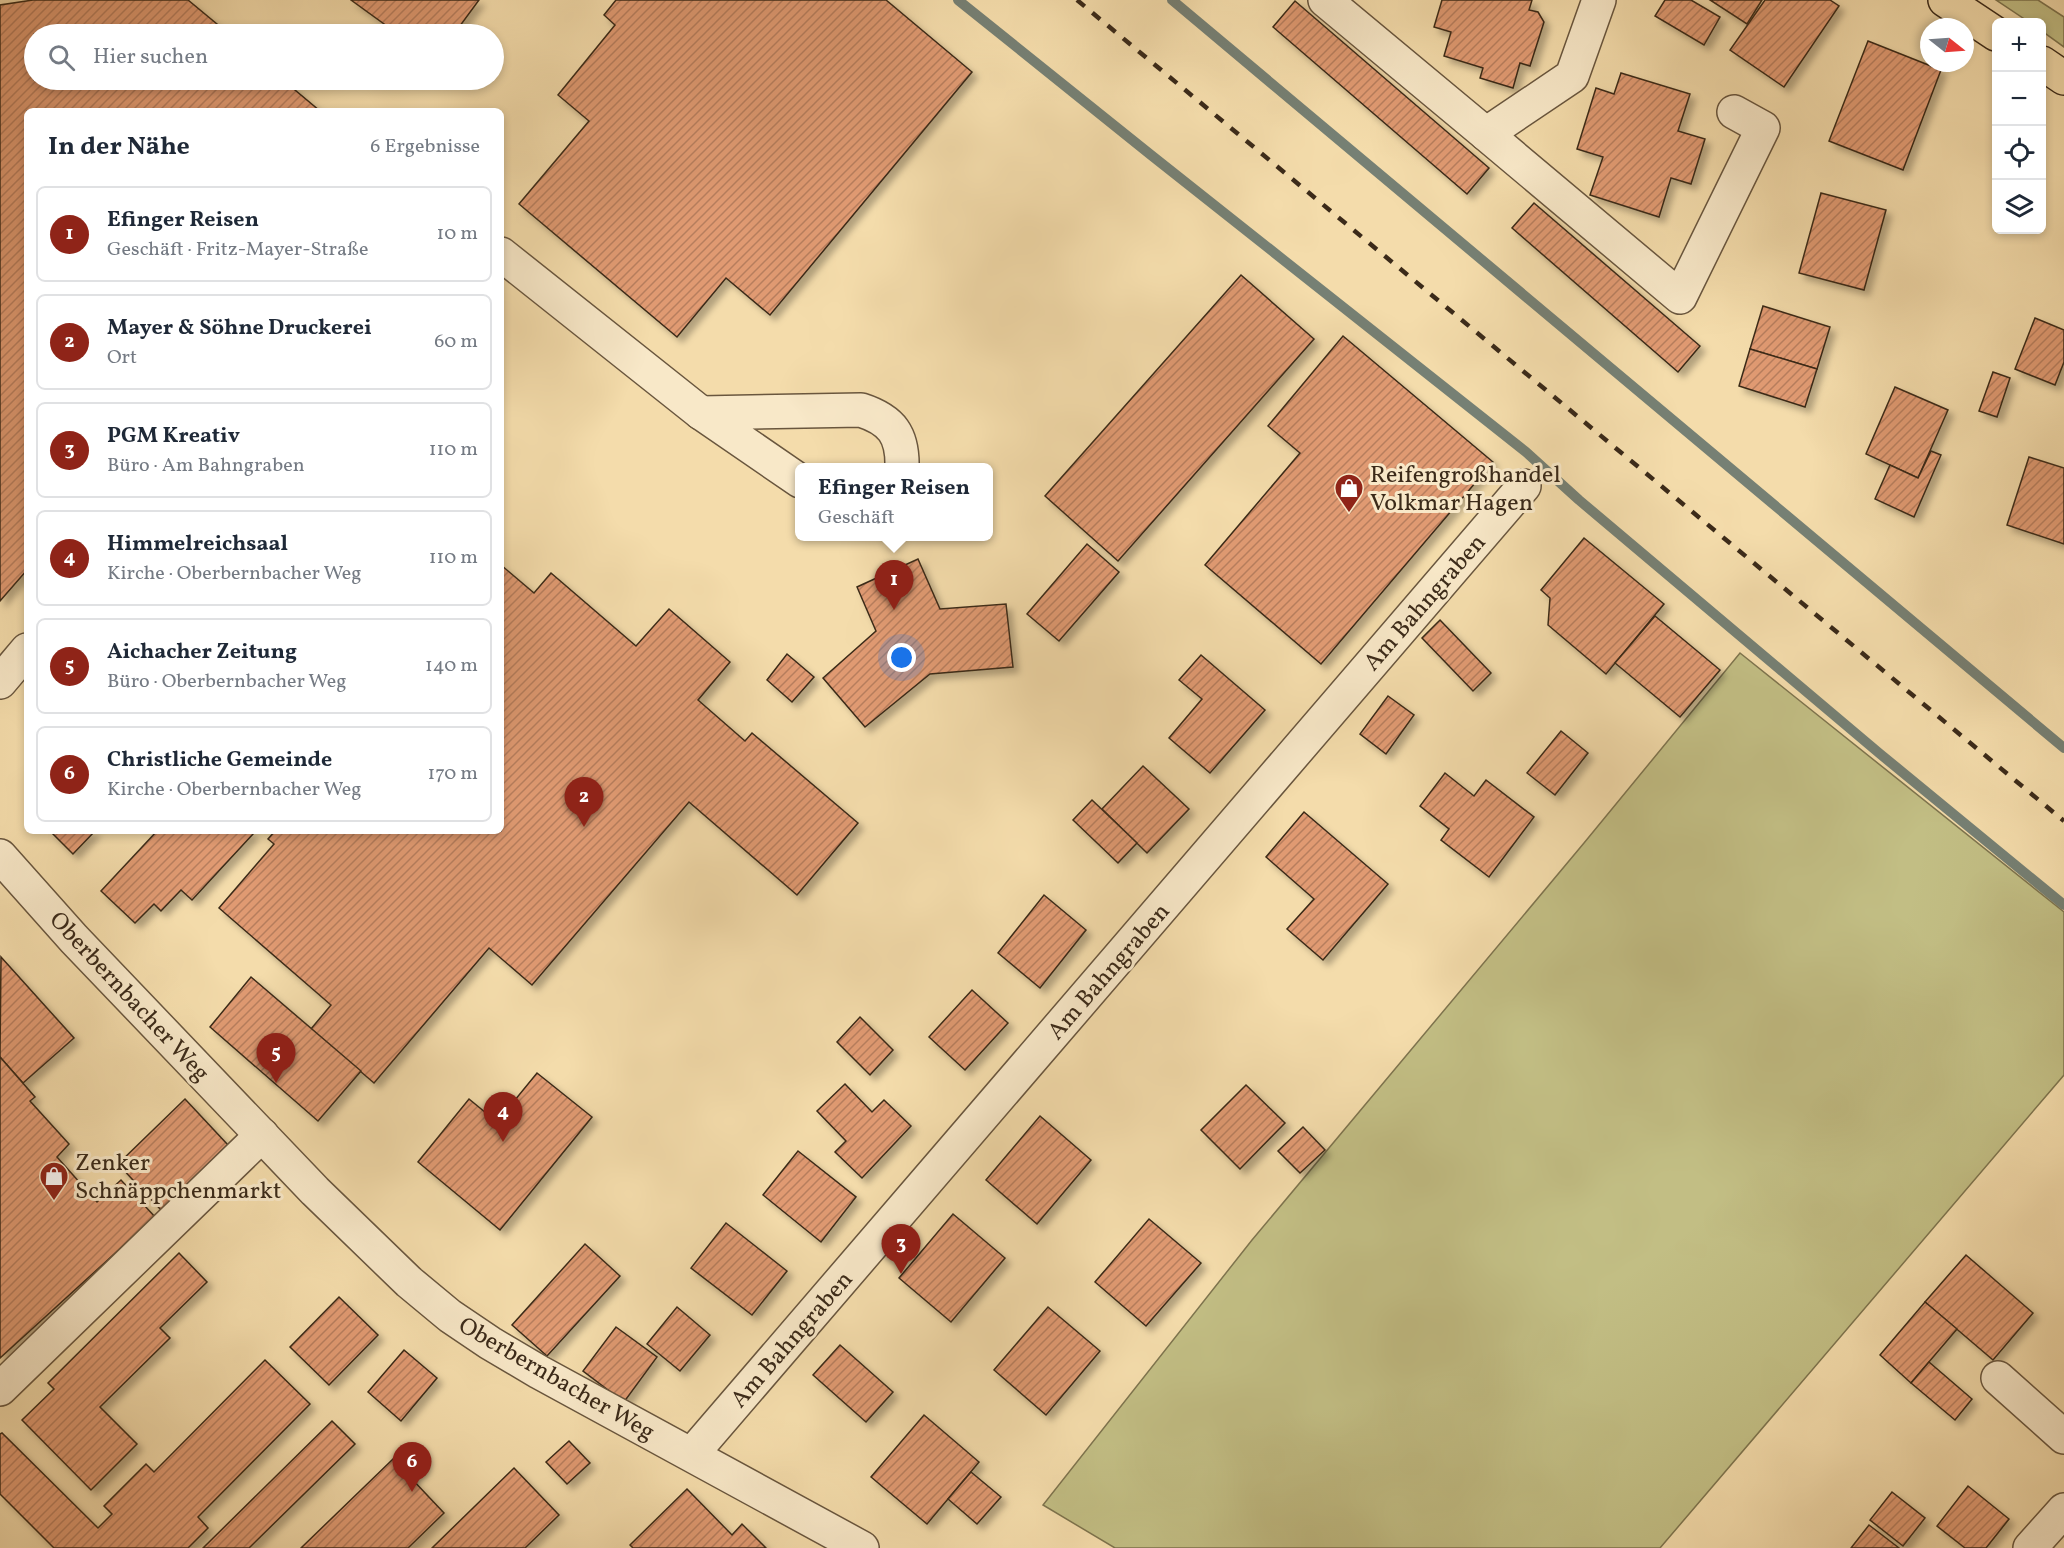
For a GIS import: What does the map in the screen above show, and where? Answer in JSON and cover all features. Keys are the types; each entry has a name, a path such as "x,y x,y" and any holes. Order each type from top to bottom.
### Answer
{"main road":[{"path":"1945,0 1992,31"},
{"path":"2046,66 2064,78"}],"street":[{"path":"1325,0 1680,297 1763,128 1734,112"},
{"path":"1486,134 1572,76 1599,0"},
{"path":"504,256 701,413 795,478"},
{"path":"701,413 861,410 876,415 890,424 898,437 902,463"},
{"name":"Am Bahngraben","path":"692,1454 1524,486"},
{"path":"0,682 24,654"},
{"name":"Oberbernbacher Weg","path":"0,856 74,939 315,1191 409,1282 450,1316 539,1372 862,1548"},
{"path":"0,1389 262,1135"},
{"path":"1998,1378 2064,1437"},
{"path":"2030,1548 2064,1510"}],"shaded area":[{"path":"1996,0 2038,0 2064,17 2064,47 2046,34 2046,18 2023,18"},
{"path":"1740,653 2064,912 2064,1075 1660,1548 1115,1548 1043,1505 1252,1240"}],"building":[{"path":"33,0 188,0 217,24 24,24 24,90 295,90 316,108 24,108 24,573 0,601 0,5"},
{"path":"351,0 479,0 461,24 384,24"},
{"path":"616,0 886,0 972,72 770,315 726,278 677,337 519,204 589,121 558,95 615,25 604,15"},
{"path":"1442,0 1532,0 1529,10 1538,12 1544,22 1530,66 1520,63 1513,88 1480,78 1483,68 1444,56 1451,32 1434,27"},
{"path":"1665,0 1691,0 1720,17 1704,45 1655,16"},
{"path":"1710,0 1762,0 1747,24"},
{"path":"1765,0 1830,0 1839,6 1784,87 1730,50"},
{"path":"1295,1 1489,168 1467,194 1273,27"},
{"path":"1868,41 1920,62 1920,72 1940,72 1903,170 1829,141"},
{"path":"1621,73 1690,94 1678,131 1705,139 1691,184 1671,178 1659,217 1590,195 1603,157 1577,149 1596,88 1614,94"},
{"path":"1821,193 1886,210 1864,290 1799,273"},
{"path":"1534,203 1700,346 1678,372 1512,228"},
{"path":"1241,275 1314,339 1118,561 1045,496"},
{"path":"1763,306 1830,327 1817,369 1750,349"},
{"path":"2035,318 2064,330 2064,362 2055,385 2015,369"},
{"name":"Reifengroßhandel Volkmar Hagen","path":"1343,336 1493,462 1321,664 1205,565 1300,453 1268,426"},
{"path":"1750,349 1817,369 1805,407 1739,386"},
{"path":"1993,372 2010,378 1997,417 1979,411"},
{"path":"1895,387 1948,410 1918,478 1866,454"},
{"path":"1931,451 1941,455 1914,517 1875,499 1890,465 1918,478"},
{"path":"2029,457 2064,468 2064,544 2007,525"},
{"path":"1584,538 1664,604 1606,674 1548,625 1550,598 1541,590"},
{"path":"1087,544 1119,572 1059,641 1027,614"},
{"path":"918,559 940,609 1006,604 1013,667 930,674 865,727 823,678 876,631 857,587"},
{"path":"504,568 534,593 551,573 636,646 669,609 730,662 698,700 745,741 752,733 858,823 797,895 689,802 532,985 489,948 374,1083 311,1029 331,1005 219,908 274,844 268,839 272,834 504,834"},
{"path":"1655,616 1720,670 1680,717 1615,663"},
{"path":"1440,620 1491,673 1473,691 1422,638"},
{"path":"787,654 814,677 792,702 767,680"},
{"path":"1201,655 1265,710 1210,773 1169,738 1202,699 1179,680"},
{"path":"1388,696 1414,715 1386,754 1360,734"},
{"path":"1561,731 1588,753 1555,795 1527,773"},
{"path":"1143,766 1189,809 1147,853 1102,809"},
{"path":"1445,773 1474,796 1486,780 1534,817 1489,877 1441,840 1449,829 1420,806"},
{"path":"1092,800 1137,843 1118,863 1073,820"},
{"path":"1304,812 1388,884 1323,960 1287,929 1314,899 1266,857"},
{"path":"53,834 92,834 73,854"},
{"path":"154,834 253,834 192,900 181,890 161,911 154,904 135,923 101,891"},
{"path":"1044,895 1086,930 1040,988 998,953"},
{"path":"1,957 74,1038 23,1083 0,1057"},
{"path":"251,977 361,1071 318,1121 210,1027"},
{"path":"972,990 1008,1023 965,1070 929,1037"},
{"path":"860,1017 893,1050 870,1075 837,1042"},
{"path":"0,1057 35,1097 30,1101 69,1144 57,1157 97,1202 121,1180 155,1217 0,1358"},
{"path":"537,1073 592,1117 500,1230 418,1162 469,1099 497,1122"},
{"path":"845,1084 872,1112 884,1100 911,1126 862,1178 835,1152 846,1141 817,1111"},
{"path":"1246,1085 1285,1123 1240,1169 1201,1130"},
{"path":"185,1099 228,1145 161,1210 118,1164"},
{"path":"1040,1116 1091,1160 1037,1224 986,1180"},
{"path":"1303,1127 1325,1150 1300,1173 1278,1151"},
{"path":"798,1151 856,1197 821,1242 763,1195"},
{"path":"953,1214 1005,1258 951,1322 899,1278"},
{"path":"1149,1219 1201,1263 1146,1326 1095,1282"},
{"path":"726,1223 787,1271 752,1315 691,1268"},
{"path":"585,1244 620,1276 547,1356 512,1325"},
{"path":"179,1253 207,1282 160,1328 170,1338 100,1407 137,1444 91,1490 22,1420 54,1389 48,1383"},
{"path":"1966,1255 2033,1313 1993,1360 1925,1302"},
{"path":"339,1297 378,1335 329,1385 290,1347"},
{"path":"1925,1302 1957,1329 1911,1383 1880,1355"},
{"path":"677,1307 710,1335 680,1371 647,1344"},
{"path":"1048,1307 1100,1351 1046,1415 994,1370"},
{"path":"616,1327 657,1357 624,1402 583,1371"},
{"path":"840,1345 893,1392 866,1422 813,1375"},
{"path":"404,1350 437,1378 401,1421 368,1392"},
{"path":"265,1360 310,1404 198,1517 208,1528 188,1548 54,1548 0,1494 0,1434 2,1433 98,1528 112,1514 104,1506 146,1464 154,1472"},
{"path":"1929,1362 1972,1399 1955,1420 1911,1383"},
{"path":"924,1415 979,1462 927,1524 871,1477"},
{"path":"332,1421 355,1444 249,1548 203,1548"},
{"path":"569,1441 590,1463 567,1484 546,1462"},
{"path":"393,1459 444,1513 408,1548 301,1548"},
{"path":"514,1468 559,1515 525,1548 432,1548"},
{"path":"971,1472 1001,1497 977,1524 948,1499"},
{"path":"1968,1486 2009,1519 1986,1548 1965,1548 1937,1526"},
{"path":"687,1489 732,1535 742,1524 766,1548 633,1548 630,1545"},
{"path":"1892,1492 1925,1518 1903,1546 1870,1520"},
{"path":"1869,1525 1899,1548 1851,1548"}],"waterway":[{"path":"958,0 1526,452 1579,500 1879,753 2064,905"},
{"path":"1172,0 2064,748"}],"railway":[{"path":"1077,0 2064,821"}],"place":[{"name":"Reifengroßhandel Volkmar Hagen","path":"1349,514"},
{"name":"Efinger Reisen","path":"894,610"},
{"name":"Mayer & Söhne Druckerei","path":"584,827"},
{"name":"Aichacher Zeitung","path":"276,1083"},
{"name":"Himmelreichsaal","path":"503,1142"},
{"name":"Zenker Schnäppchenmarkt","path":"54,1202"},
{"name":"PGM Kreativ","path":"901,1274"},
{"name":"Christliche Gemeinde","path":"412,1492"}]}
